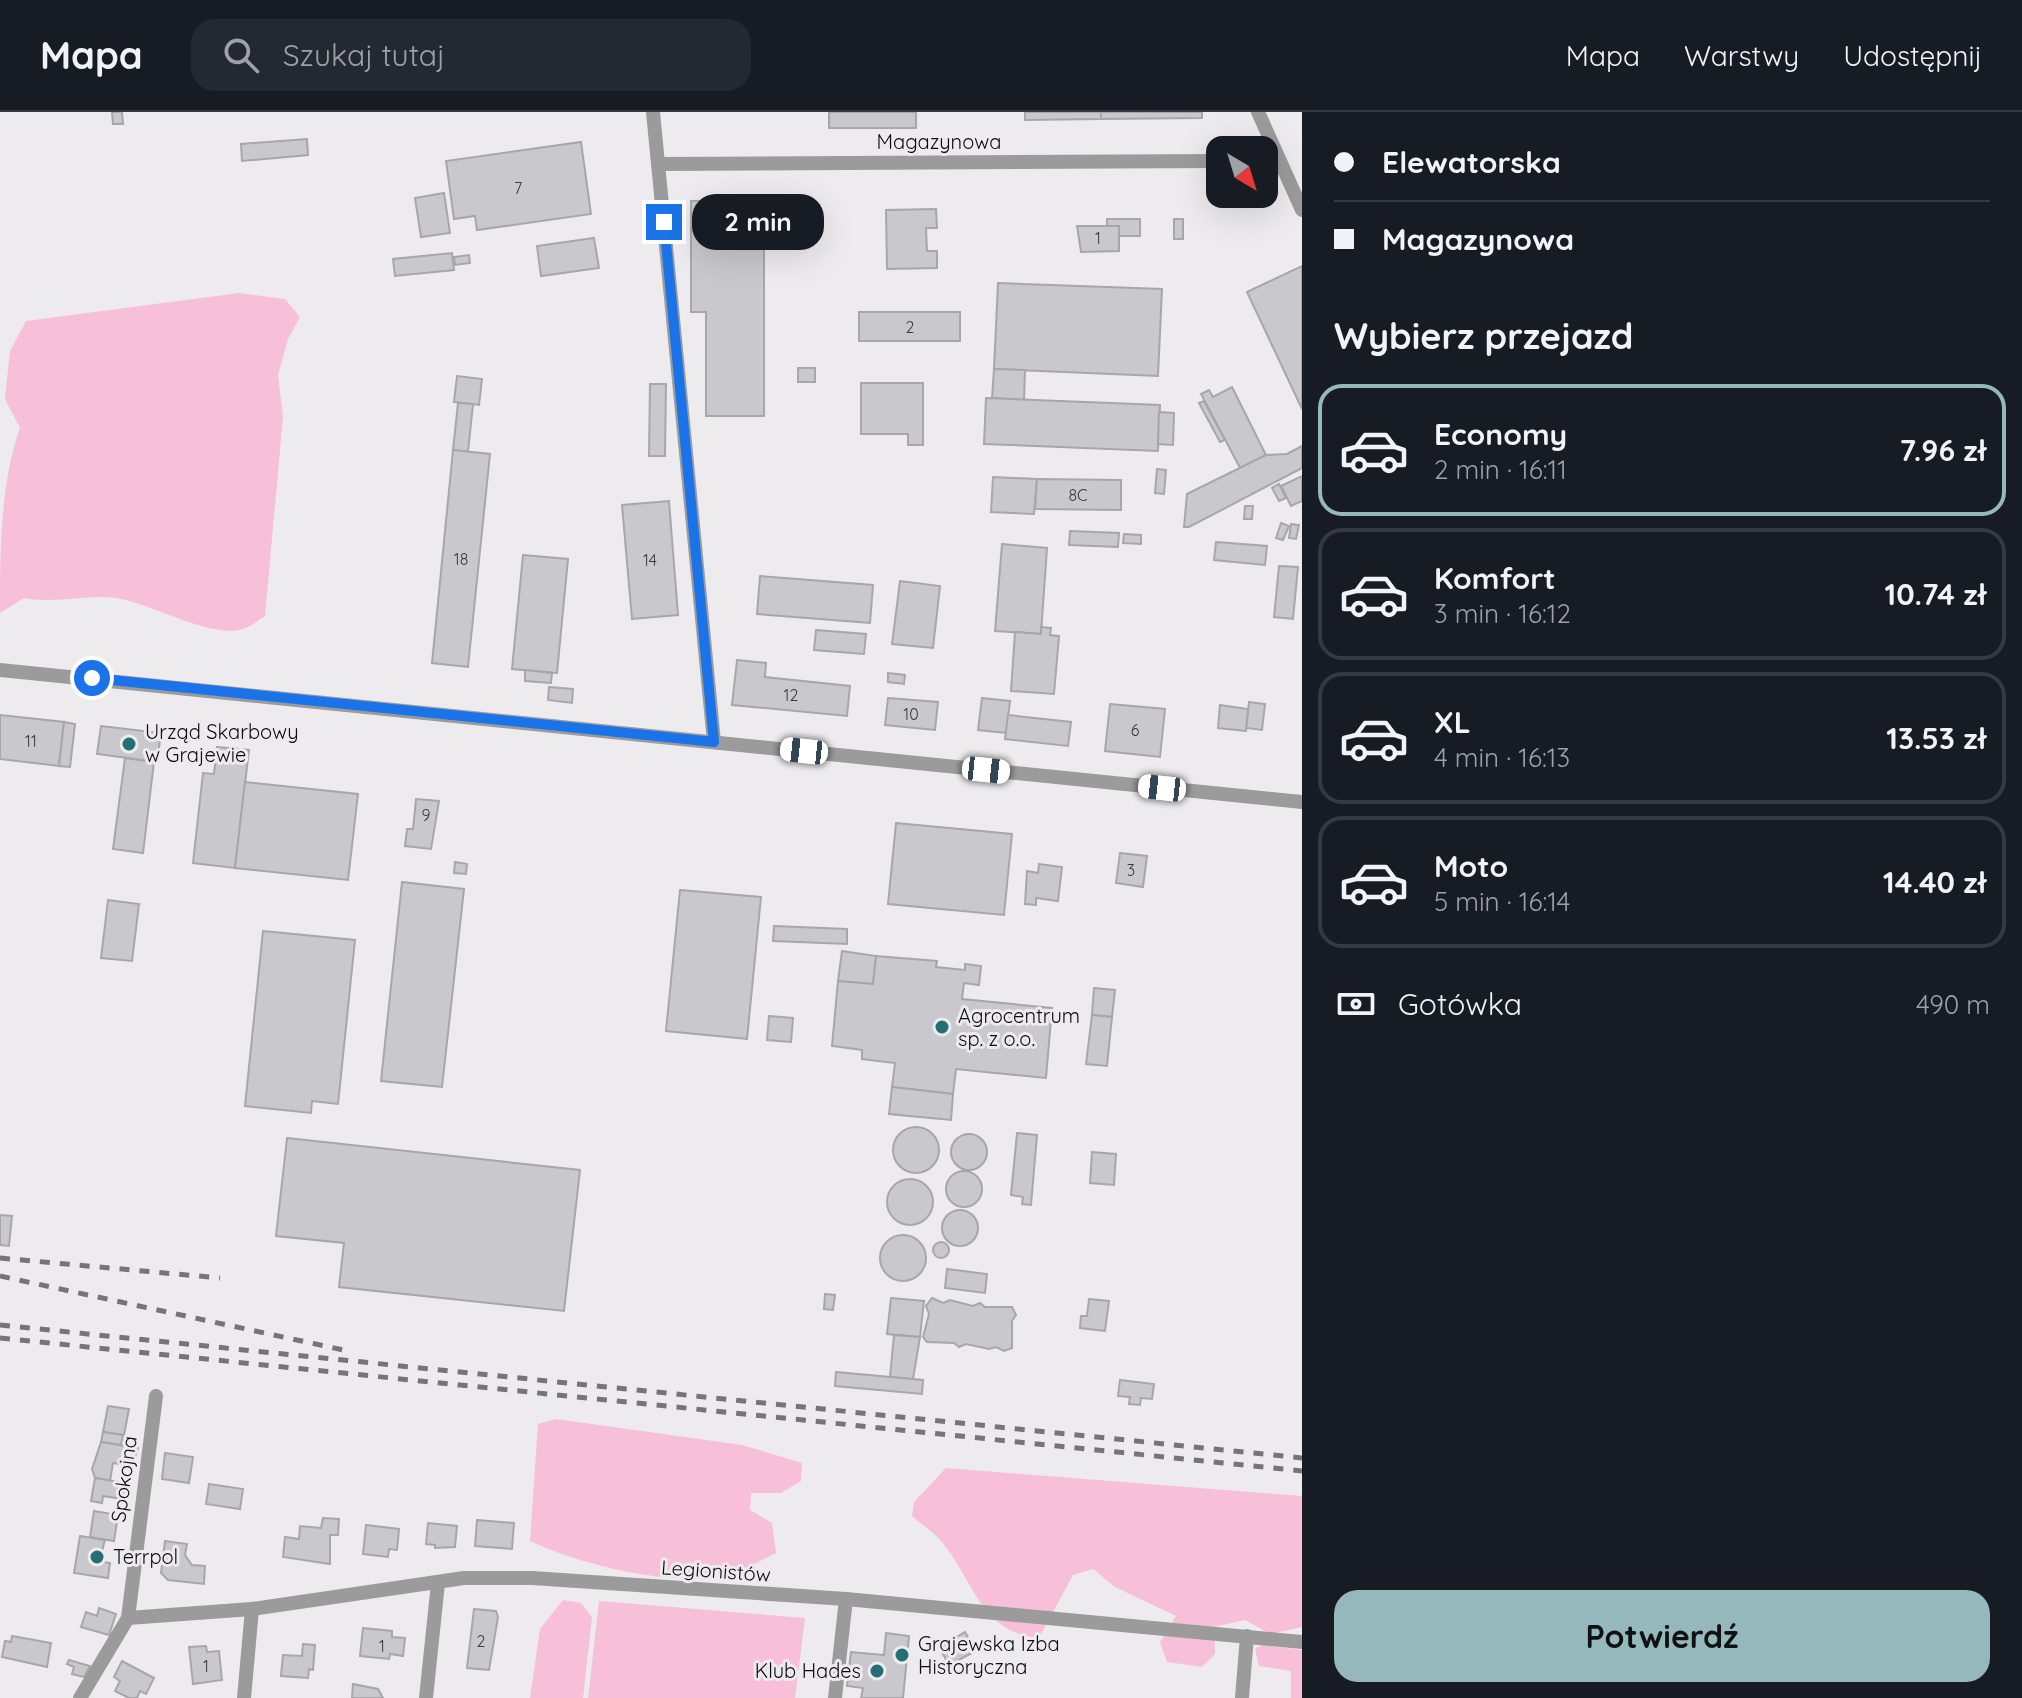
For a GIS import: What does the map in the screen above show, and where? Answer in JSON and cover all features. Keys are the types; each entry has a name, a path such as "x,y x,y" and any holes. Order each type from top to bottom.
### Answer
{"street":[{"path":"653,112 714,742"},
{"path":"1258,112 1265,136"},
{"name":"Magazynowa","path":"659,164 1206,161"},
{"path":"1278,170 1302,210"},
{"path":"0,670 1302,802"},
{"name":"Spokojna","path":"80,1698 128,1618 156,1396"},
{"name":"Legionistów","path":"128,1618 252,1609 464,1578 532,1578 846,1599 1302,1642"},
{"path":"426,1698 438,1583"},
{"path":"835,1698 846,1599"},
{"path":"244,1698 252,1609"},
{"path":"1242,1698 1247,1636"}],"shaded area":[{"path":"239,293 285,299 300,317 288,339 278,375 283,417 265,616 243,629 230,631 182,620 131,601 106,597 24,598 0,613 5,495 20,428 5,399 10,351 26,321"},
{"path":"556,1419 742,1445 802,1463 801,1481 781,1493 751,1493 750,1510 772,1523 776,1553 736,1572 688,1579 632,1573 576,1559 530,1541 538,1424"},
{"path":"946,1468 1302,1496 1302,1627 1270,1634 1245,1620 1214,1627 1215,1654 1202,1667 1167,1662 1160,1642 1176,1616 1115,1587 1093,1569 1073,1575 1039,1638 1019,1634 991,1615 941,1541 912,1516 914,1502"},
{"path":"563,1600 581,1603 592,1617 583,1698 530,1698 540,1629"},
{"path":"599,1601 805,1618 795,1698 588,1698"},
{"path":"1262,1645 1302,1650 1302,1698 1291,1698 1291,1671 1259,1666 1255,1649"}],"building":[{"path":"112,112 122,112 123,124 113,124"},
{"path":"829,112 916,112 916,128 829,128"},
{"path":"1025,112 1101,112 1101,119 1025,120"},
{"path":"1101,112 1202,112 1202,118 1101,119"},
{"path":"307,139 308,155 242,161 241,144"},
{"path":"581,142 591,214 477,230 475,216 454,219 446,161"},
{"path":"444,193 450,233 421,237 415,198"},
{"path":"782,200 782,245 764,245 764,416 706,416 706,312 691,312 691,201"},
{"path":"936,209 937,228 926,228 927,251 937,251 937,268 887,269 886,210"},
{"path":"1107,219 1140,219 1140,236 1119,236 1119,226 1107,226"},
{"path":"1174,219 1183,219 1183,239 1174,239"},
{"path":"1077,226 1119,226 1119,251 1081,252"},
{"path":"594,238 599,268 541,276 537,246"},
{"path":"452,253 454,270 395,276 393,259"},
{"path":"469,255 470,263 455,265 454,257"},
{"path":"1302,266 1302,409 1247,292"},
{"path":"998,283 1162,289 1158,376 994,369"},
{"path":"859,312 960,312 960,341 859,341"},
{"path":"798,368 815,368 815,382 798,382"},
{"path":"994,369 1025,370 1024,400 992,398"},
{"path":"457,376 482,379 479,405 454,402"},
{"path":"861,383 923,383 923,445 908,445 908,434 861,434"},
{"path":"650,384 666,384 665,456 649,456"},
{"path":"1232,387 1266,455 1240,468 1201,394 1209,390 1213,397"},
{"path":"986,398 1160,405 1158,451 984,444"},
{"path":"1204,401 1225,440 1220,442 1199,403"},
{"path":"458,403 473,404 468,452 453,450"},
{"path":"1159,412 1174,413 1173,445 1158,444"},
{"path":"1302,446 1302,468 1184,527 1187,494 1266,455 1287,454"},
{"path":"453,450 490,454 468,667 432,663"},
{"path":"1157,469 1166,470 1164,494 1155,493"},
{"path":"1302,476 1302,501 1291,506 1281,486"},
{"path":"993,477 1037,479 1034,514 991,512"},
{"path":"1037,479 1121,480 1121,510 1035,509"},
{"path":"1279,484 1286,498 1279,501 1272,488"},
{"path":"669,501 678,615 632,619 622,505"},
{"path":"1245,506 1253,506 1252,519 1244,519"},
{"path":"1281,523 1289,526 1283,540 1276,538"},
{"path":"1291,524 1299,525 1296,539 1289,538"},
{"path":"1070,531 1119,533 1118,547 1069,545"},
{"path":"1124,534 1141,535 1141,544 1123,543"},
{"path":"1216,542 1267,546 1265,565 1214,560"},
{"path":"1002,544 1047,548 1041,634 995,631"},
{"path":"523,555 568,559 557,673 512,669"},
{"path":"1279,566 1298,567 1293,619 1274,617"},
{"path":"760,576 873,585 870,623 757,614"},
{"path":"900,581 940,586 933,648 892,644"},
{"path":"1041,627 1051,628 1050,635 1059,636 1054,694 1011,691 1015,632 1041,634"},
{"path":"816,630 866,634 864,654 814,650"},
{"path":"737,660 766,663 765,677 850,686 847,716 732,705"},
{"path":"525,670 552,673 551,683 525,681"},
{"path":"888,673 905,675 904,684 888,682"},
{"path":"549,687 573,689 572,703 548,700"},
{"path":"888,698 938,702 935,730 885,725"},
{"path":"982,698 1010,701 1006,733 978,730"},
{"path":"1249,702 1265,704 1262,730 1246,728"},
{"path":"1110,704 1165,709 1160,757 1105,751"},
{"path":"1220,705 1248,709 1246,731 1218,728"},
{"path":"0,715 64,722 59,766 0,759"},
{"path":"1008,715 1071,722 1068,746 1005,739"},
{"path":"64,722 75,724 70,767 59,766"},
{"name":"Urząd Skarbowy w Grajewie","path":"101,726 161,733 157,762 97,754"},
{"path":"217,747 249,750 235,868 193,863 203,773 214,774"},
{"path":"125,758 154,762 143,853 113,849"},
{"path":"245,782 358,794 348,880 235,868"},
{"path":"416,799 439,801 431,849 405,846 407,829 413,829"},
{"path":"896,823 1012,834 1004,915 888,904"},
{"path":"1120,853 1147,856 1143,887 1116,883"},
{"path":"455,862 467,864 466,874 454,873"},
{"path":"1039,864 1062,867 1058,901 1036,898 1036,905 1025,904 1027,871 1038,873"},
{"path":"402,882 464,889 442,1087 381,1081"},
{"path":"680,890 761,897 747,1039 666,1031"},
{"path":"108,900 139,904 132,961 101,958"},
{"path":"774,926 847,929 847,944 773,941"},
{"path":"263,931 355,940 338,1104 312,1101 311,1113 245,1106"},
{"path":"842,951 876,956 873,984 838,981"},
{"name":"Agrocentrum sp. z o.o.","path":"876,956 937,961 936,967 965,970 965,964 981,966 979,985 964,983 962,999 1052,1008 1046,1078 956,1069 953,1094 892,1087 895,1063 862,1059 862,1050 832,1046 838,981 873,984"},
{"path":"1094,988 1115,990 1112,1017 1092,1015"},
{"path":"1092,1015 1112,1017 1107,1066 1086,1064"},
{"path":"769,1016 793,1018 791,1042 767,1040"},
{"path":"892,1087 953,1094 951,1120 889,1114"},
{"path":"916,1127 925,1128 932,1134 938,1141 938,1159 932,1166 925,1172 916,1173 907,1172 900,1166 894,1159 893,1150 894,1141 900,1134 907,1128"},
{"path":"1017,1133 1037,1135 1031,1205 1022,1204 1023,1197 1011,1195"},
{"path":"969,1134 981,1140 987,1152 981,1164 969,1170 957,1164 951,1152 957,1140"},
{"path":"287,1138 580,1170 564,1311 339,1287 344,1243 276,1236"},
{"path":"1092,1152 1116,1154 1114,1185 1090,1183"},
{"path":"964,1171 976,1177 982,1189 976,1201 964,1207 952,1201 946,1189 952,1177"},
{"path":"910,1179 919,1180 926,1186 932,1193 932,1211 926,1218 919,1224 910,1225 901,1224 894,1218 888,1211 887,1202 888,1193 894,1186 901,1180"},
{"path":"960,1210 972,1216 978,1228 972,1240 960,1246 948,1240 942,1228 948,1216"},
{"path":"0,1215 12,1216 9,1246 0,1245"},
{"path":"903,1235 912,1236 919,1242 925,1249 925,1267 919,1274 912,1280 903,1281 894,1280 887,1274 881,1267 880,1258 881,1249 887,1242 894,1236"},
{"path":"938,1242 944,1242 949,1250 947,1256 938,1258 933,1253 933,1247"},
{"path":"947,1269 987,1274 985,1293 945,1288"},
{"path":"825,1294 835,1295 833,1310 824,1309"},
{"path":"891,1298 924,1301 920,1337 887,1334"},
{"path":"932,1298 943,1303 950,1300 973,1306 980,1303 985,1307 1012,1307 1016,1315 1012,1321 1012,1348 1004,1351 996,1347 989,1349 966,1344 959,1347 954,1343 927,1342 923,1337 929,1314 926,1306"},
{"path":"1089,1299 1109,1301 1105,1331 1080,1328 1081,1316 1087,1316"},
{"path":"894,1335 920,1337 913,1379 890,1377"},
{"path":"836,1372 923,1380 922,1394 835,1386"},
{"path":"1120,1380 1154,1384 1152,1399 1141,1398 1140,1405 1129,1404 1130,1397 1118,1396"},
{"path":"108,1406 129,1409 124,1435 103,1432"},
{"path":"103,1432 123,1435 121,1445 101,1442"},
{"path":"101,1442 138,1448 132,1466 113,1463 110,1481 95,1478 92,1469"},
{"path":"165,1453 193,1457 189,1483 162,1479"},
{"path":"95,1478 125,1483 122,1499 103,1496 102,1503 91,1501"},
{"path":"209,1484 243,1489 240,1509 206,1504"},
{"path":"94,1511 118,1515 114,1541 90,1537"},
{"path":"323,1518 339,1519 338,1535 330,1535 330,1564 283,1557 285,1537 299,1539 300,1526 321,1528"},
{"path":"477,1520 514,1523 512,1549 475,1546"},
{"path":"428,1523 457,1526 455,1547 435,1548 435,1545 426,1544"},
{"path":"366,1525 399,1529 397,1550 389,1549 388,1557 363,1554"},
{"path":"80,1536 105,1540 99,1561 110,1563 108,1578 74,1573"},
{"path":"165,1541 187,1544 185,1555 192,1565 205,1566 204,1584 168,1580 161,1573"},
{"path":"99,1608 116,1614 109,1635 81,1627 86,1612 97,1616"},
{"path":"474,1609 496,1611 498,1617 489,1670 467,1668"},
{"path":"363,1628 392,1631 392,1637 405,1638 403,1656 390,1654 389,1659 360,1656"},
{"path":"965,1632 976,1651 949,1665 939,1647"},
{"name":"Klub Hades","path":"886,1633 909,1636 903,1698 861,1698 863,1688 847,1686 851,1652 884,1655"},
{"path":"12,1636 51,1643 47,1667 2,1657 5,1641 11,1642"},
{"path":"303,1644 315,1645 313,1670 309,1669 308,1678 281,1676 283,1655 302,1656"},
{"path":"206,1646 207,1652 219,1651 222,1680 193,1684 189,1647"},
{"path":"69,1660 90,1666 84,1677 72,1674 74,1667 67,1664"},
{"path":"122,1661 154,1678 146,1694 140,1691 137,1698 129,1698 115,1691 120,1681 114,1677"},
{"path":"353,1684 378,1689 383,1698 352,1698"}],"railway":[{"path":"0,1258 220,1278"},
{"path":"0,1276 348,1351"},
{"path":"0,1325 1302,1458"},
{"path":"0,1338 1302,1471"}],"place":[{"name":"Urząd Skarbowy w Grajewie","path":"129,744"},
{"name":"Agrocentrum sp. z o.o.","path":"942,1027"},
{"name":"Terrpol","path":"97,1557"},
{"name":"Grajewska Izba Historyczna","path":"902,1655"},
{"name":"Klub Hades","path":"877,1671"}],"route":[{"path":"92,678 714,742 664,222"}]}
